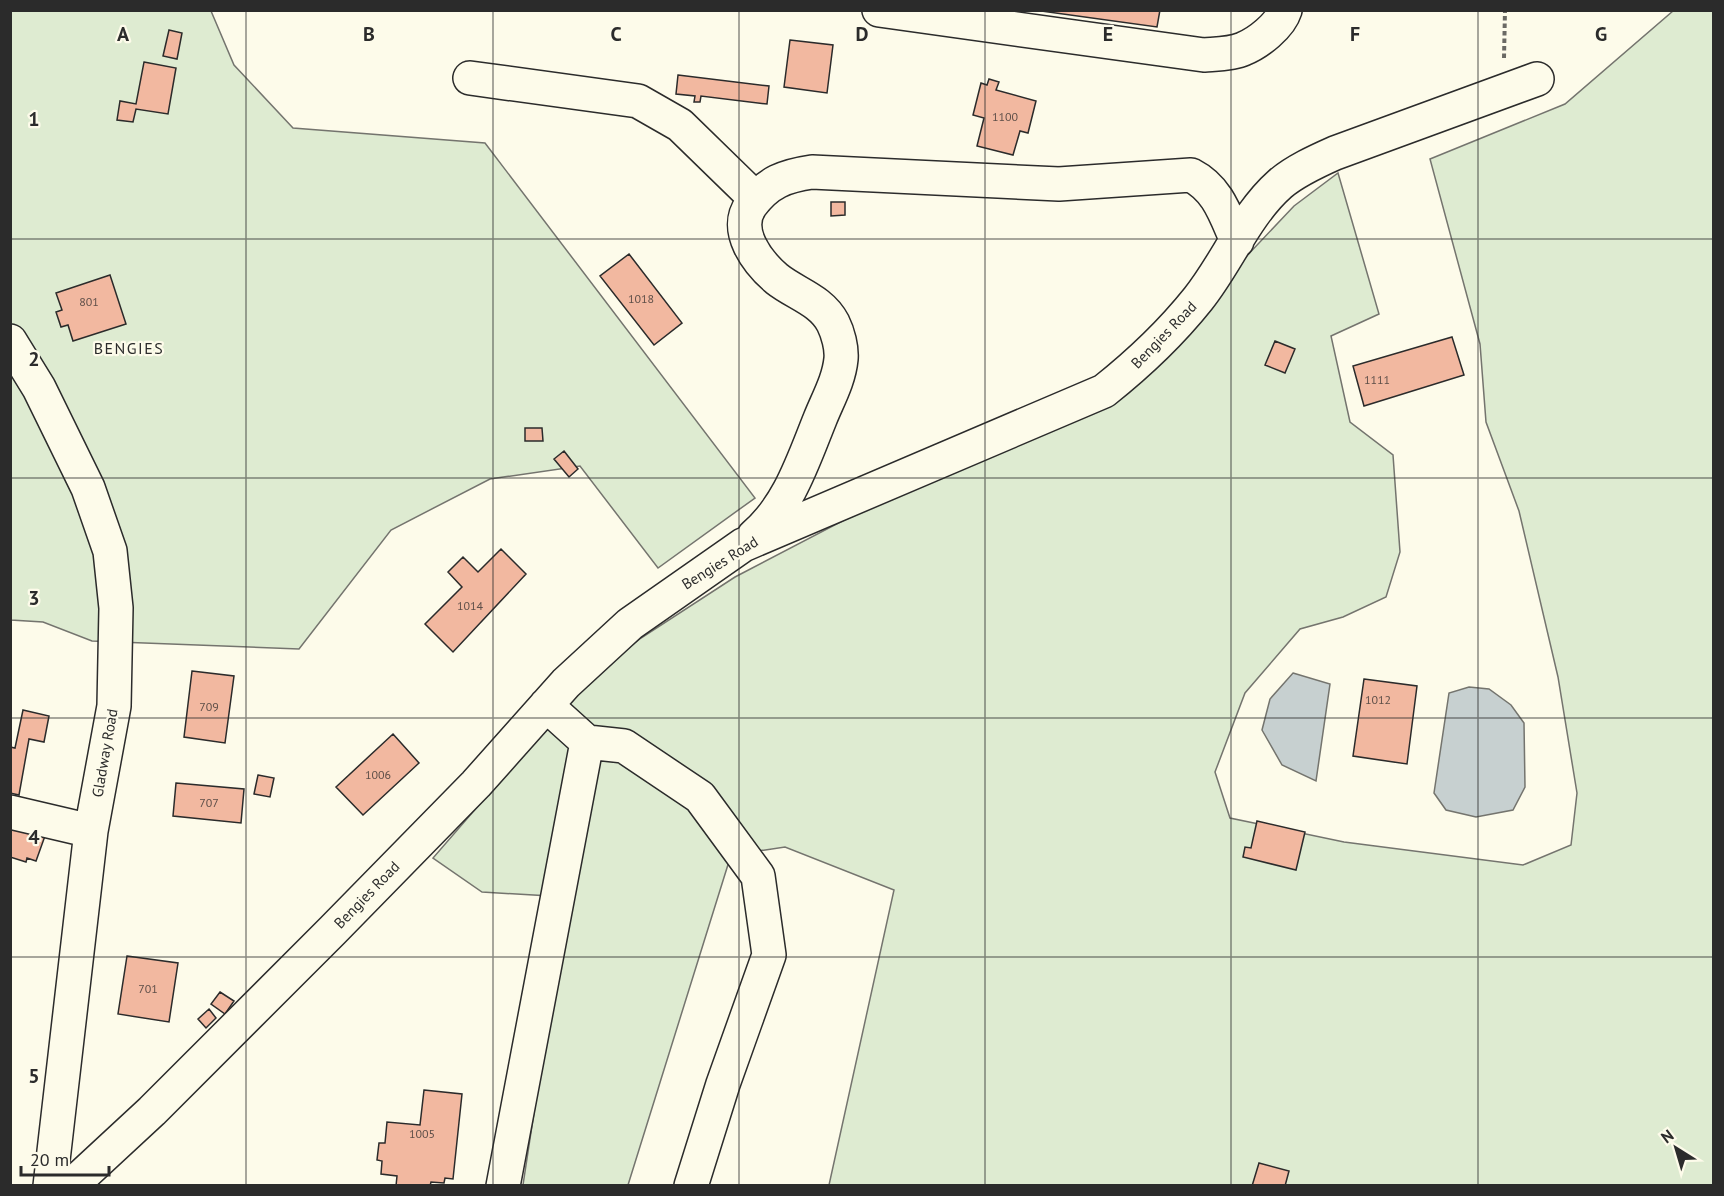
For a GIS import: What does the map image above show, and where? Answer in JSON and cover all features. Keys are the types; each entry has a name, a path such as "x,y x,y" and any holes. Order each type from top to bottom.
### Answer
{"street":[{"path":"879,10 1204,55 1242,50 1263,38 1283,17 1285,10"},
{"path":"470,78 638,101 680,125 756,199"},
{"name":"Bengies Road","path":"70,1185 152,1111 333,930 476,784 566,683 630,624 743,545 1104,392 1145,358 1191,307 1280,184 1316,161 1537,79"},
{"path":"743,545 779,508 793,485 837,378 841,356 833,323 821,307 778,280 762,265 748,242 744,227 747,211 768,185 786,176 812,172 1059,184 1191,175 1204,182 1217,197 1237,241"},
{"name":"Gladway Road","path":"10,341 39,388 88,488 110,551 116,608 114,706 92,831 50,1185"},
{"path":"546,705 587,742 624,746 700,797 758,876 769,955 723,1084 691,1185"},
{"path":"503,1185 587,742"},
{"path":"10,812 92,831"}],"path":[{"path":"1496,94 1506,47 1505,10"}],"green space":[{"path":"10,11 211,11 234,65 293,128 485,143 755,498 658,568 580,466 490,479 391,530 299,649 92,641 43,622 11,620"},
{"path":"1673,11 1713,11 1713,1185 829,1185 894,890 785,847 731,855 628,1185 523,1185 547,1027 550,896 482,892 433,858 583,685 641,638 735,577 921,480 1117,393 1294,206 1338,173 1379,314 1331,336 1350,422 1393,455 1400,552 1386,597 1343,617 1300,629 1245,693 1215,772 1230,818 1344,842 1523,865 1571,845 1577,793 1558,677 1519,511 1486,422 1480,344 1430,159 1565,104"}],"shaded area":[{"path":"1293,673 1330,684 1316,781 1282,765 1262,730 1270,699"},
{"path":"1469,687 1489,689 1511,705 1524,723 1525,787 1513,810 1476,817 1446,810 1434,793 1449,693"}],"building":[{"path":"1034,10 1160,10 1157,27"},
{"path":"169,30 182,33 177,59 163,56"},
{"path":"790,40 833,45 827,93 784,87"},
{"path":"144,62 176,68 168,114 136,109 133,122 117,120 120,101 136,104"},
{"path":"678,75 769,86 767,104 701,96 700,102 694,102 695,96 676,94"},
{"path":"989,79 999,82 996,90 1036,101 1028,133 1020,131 1013,155 977,146 984,118 973,115 981,83 987,85"},
{"path":"831,202 845,202 845,215 831,216"},
{"path":"629,254 682,323 654,345 600,276"},
{"path":"110,275 126,324 73,341 68,325 61,327 56,312 62,310 56,293"},
{"path":"1452,337 1464,375 1364,406 1353,366"},
{"path":"1275,341 1295,349 1285,373 1265,365"},
{"path":"525,428 542,428 543,441 525,441"},
{"path":"564,451 578,469 569,477 554,459"},
{"path":"501,549 526,574 453,652 425,624 462,587 448,572 463,557 478,572"},
{"path":"192,671 234,676 225,743 184,737"},
{"path":"1364,679 1417,686 1407,764 1353,756"},
{"path":"23,710 49,716 44,742 29,739 19,795 10,793 10,747 15,748"},
{"path":"393,734 419,763 363,815 336,787"},
{"path":"258,775 274,778 270,797 254,794"},
{"path":"176,783 244,789 241,823 173,816"},
{"path":"10,821 45,836 36,861 27,858 26,862 10,857"},
{"path":"1257,821 1305,832 1296,870 1243,857 1245,847 1251,848"},
{"path":"127,956 178,963 169,1022 118,1014"},
{"path":"220,992 234,1001 225,1014 211,1004"},
{"path":"209,1009 216,1018 206,1028 198,1019"},
{"path":"424,1090 462,1094 453,1179 445,1178 444,1183 431,1182 430,1186 396,1186 397,1176 381,1174 382,1161 377,1160 379,1143 385,1143 387,1122 420,1125"},
{"path":"1259,1163 1289,1171 1285,1186 1252,1186"}],"district":[{"name":"BENGIES","path":"129,348"}]}
